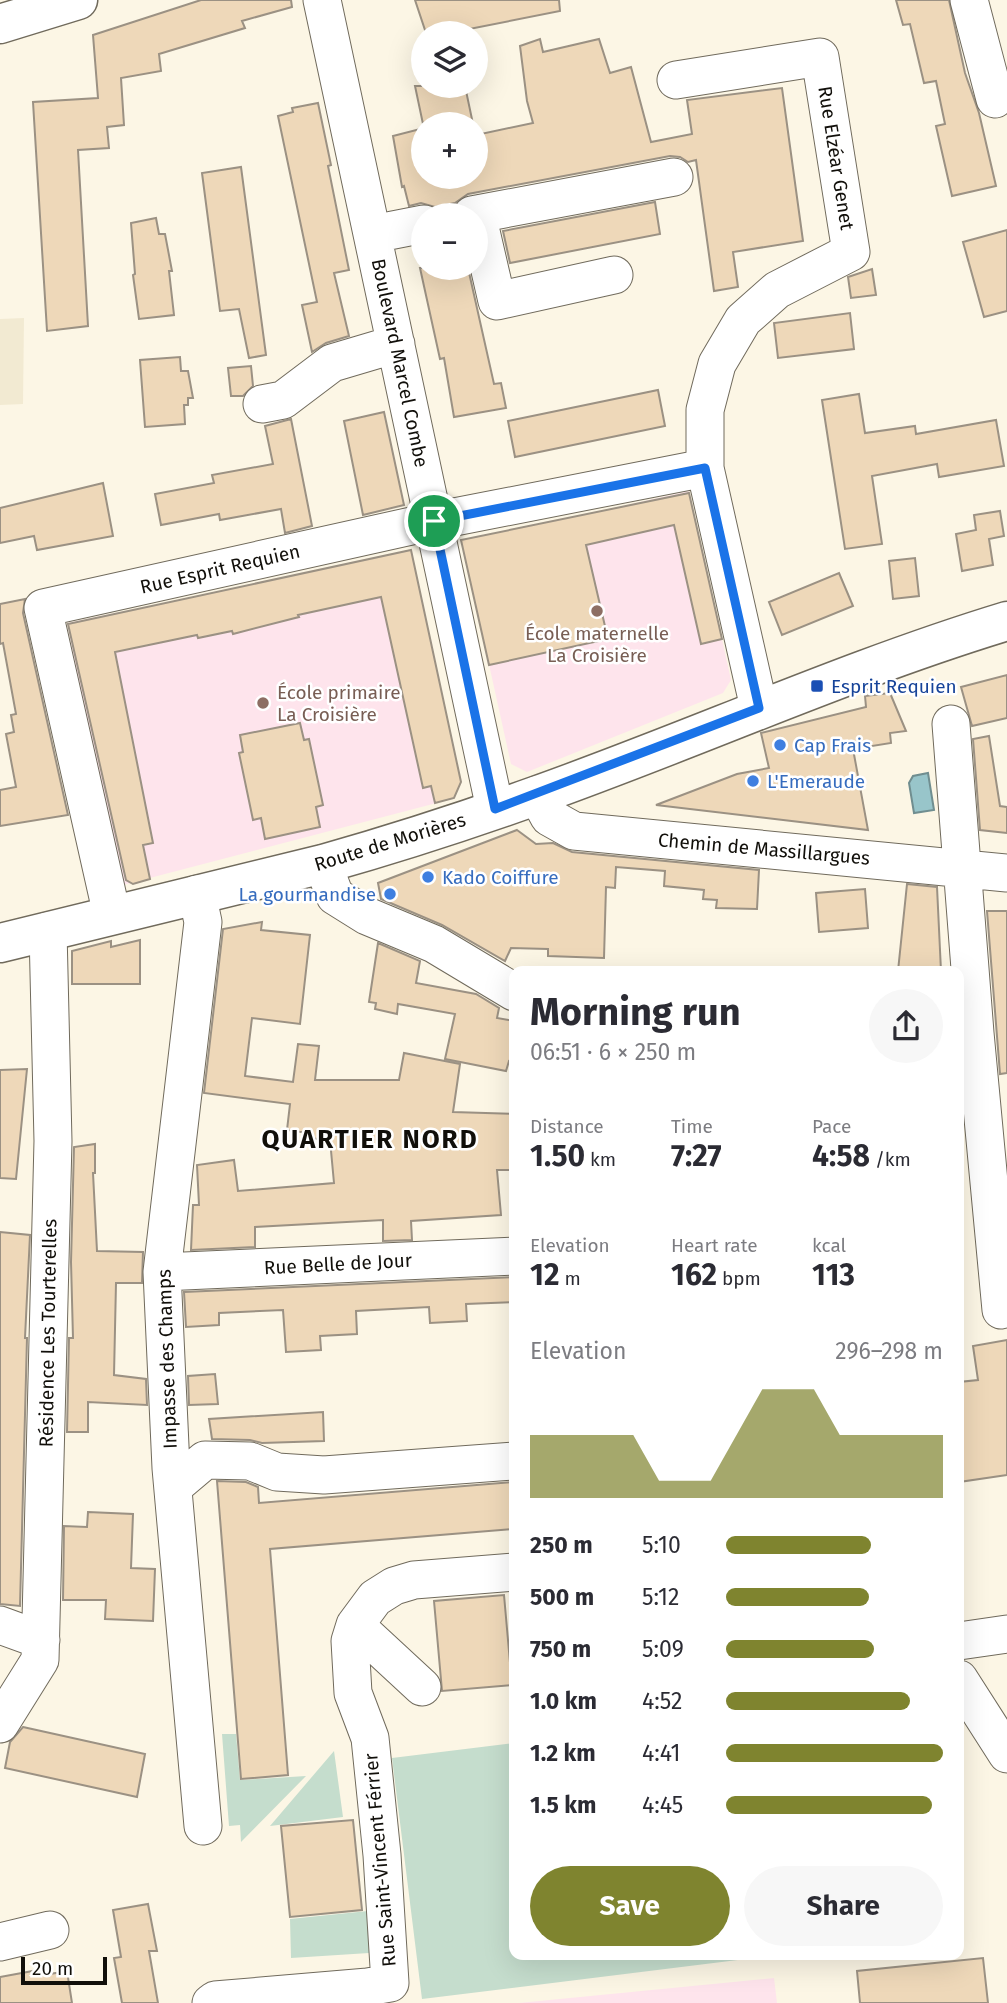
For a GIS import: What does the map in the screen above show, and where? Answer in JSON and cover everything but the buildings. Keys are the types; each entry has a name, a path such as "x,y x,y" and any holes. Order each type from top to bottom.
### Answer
{"main road":[{"path":"0,24 78,0"},
{"name":"Route de Morières","path":"0,943 323,864 537,795 759,708 935,643 1007,621"}],"street":[{"name":"Boulevard Marcel Combe","path":"322,0 495,809"},
{"path":"969,0 995,99"},
{"name":"Rue Elzéar Genet","path":"676,80 820,57 851,252 777,290 743,320 717,364 705,410 705,468 759,708"},
{"path":"488,213 674,177"},
{"path":"373,234 411,227"},
{"path":"488,266 497,301 614,275"},
{"path":"262,404 283,400 332,363 397,344"},
{"name":"Rue Esprit Requien","path":"112,915 43,608 434,521 705,468"},
{"path":"951,724 975,1033 1001,1311"},
{"name":"Chemin de Massillargues","path":"537,795 549,817 575,831 1007,873"},
{"path":"323,864 335,896 367,916 434,944 509,989"},
{"name":"Impasse des Champs","path":"197,894 203,922 162,1272 173,1487 203,1826"},
{"name":"Résidence Les Tourterelles","path":"0,1724 40,1660 53,1141 48,931"},
{"name":"Rue Belle de Jour","path":"162,1272 509,1256"},
{"path":"173,1487 205,1460 250,1461 277,1472 324,1475 509,1461"},
{"path":"422,1687 355,1625 375,1598 394,1586 414,1580 509,1572"},
{"path":"0,1625 41,1640"},
{"name":"Rue Saint-Vincent Férrier","path":"211,2003 215,2000 390,1983 382,1856 370,1738 354,1693 350,1641 355,1625"},
{"path":"964,1640 1007,1634"},
{"path":"964,1687 1007,1754"},
{"path":"0,1942 50,1930"}],"shaded area":[{"path":"24,318 23,404 0,405 0,319"},
{"name":"École maternelle La Croisière","path":"689,491 731,680 723,693 527,772 511,764 462,542"},
{"name":"École primaire La Croisière","path":"410,552 460,783 452,799 119,886 67,623"},
{"path":"774,1978 777,2003 519,2003"}],"green space":[{"path":"222,1734 236,1734 240,1780 306,1776 241,1842 240,1825 229,1826"},
{"path":"509,1744 509,1960 738,1960 422,1999 392,1758"},
{"path":"334,1751 343,1817 270,1826"},
{"path":"368,1911 369,1953 291,1958 290,1919"}],"water":[{"path":"928,773 934,810 914,813 909,783 913,776"}],"place":[{"name":"École maternelle La Croisière","path":"597,611"},
{"name":"Esprit Requien","path":"817,686"},
{"name":"École primaire La Croisière","path":"263,703"},
{"name":"Cap Frais","path":"780,745"},
{"name":"L'Emeraude","path":"753,781"},
{"name":"Kado Coiffure","path":"428,877"},
{"name":"La gourmandise","path":"390,894"}],"district":[{"name":"QUARTIER NORD","path":"370,1139"}],"route":[{"path":"705,468 759,708 495,809 434,521 705,468"}]}
